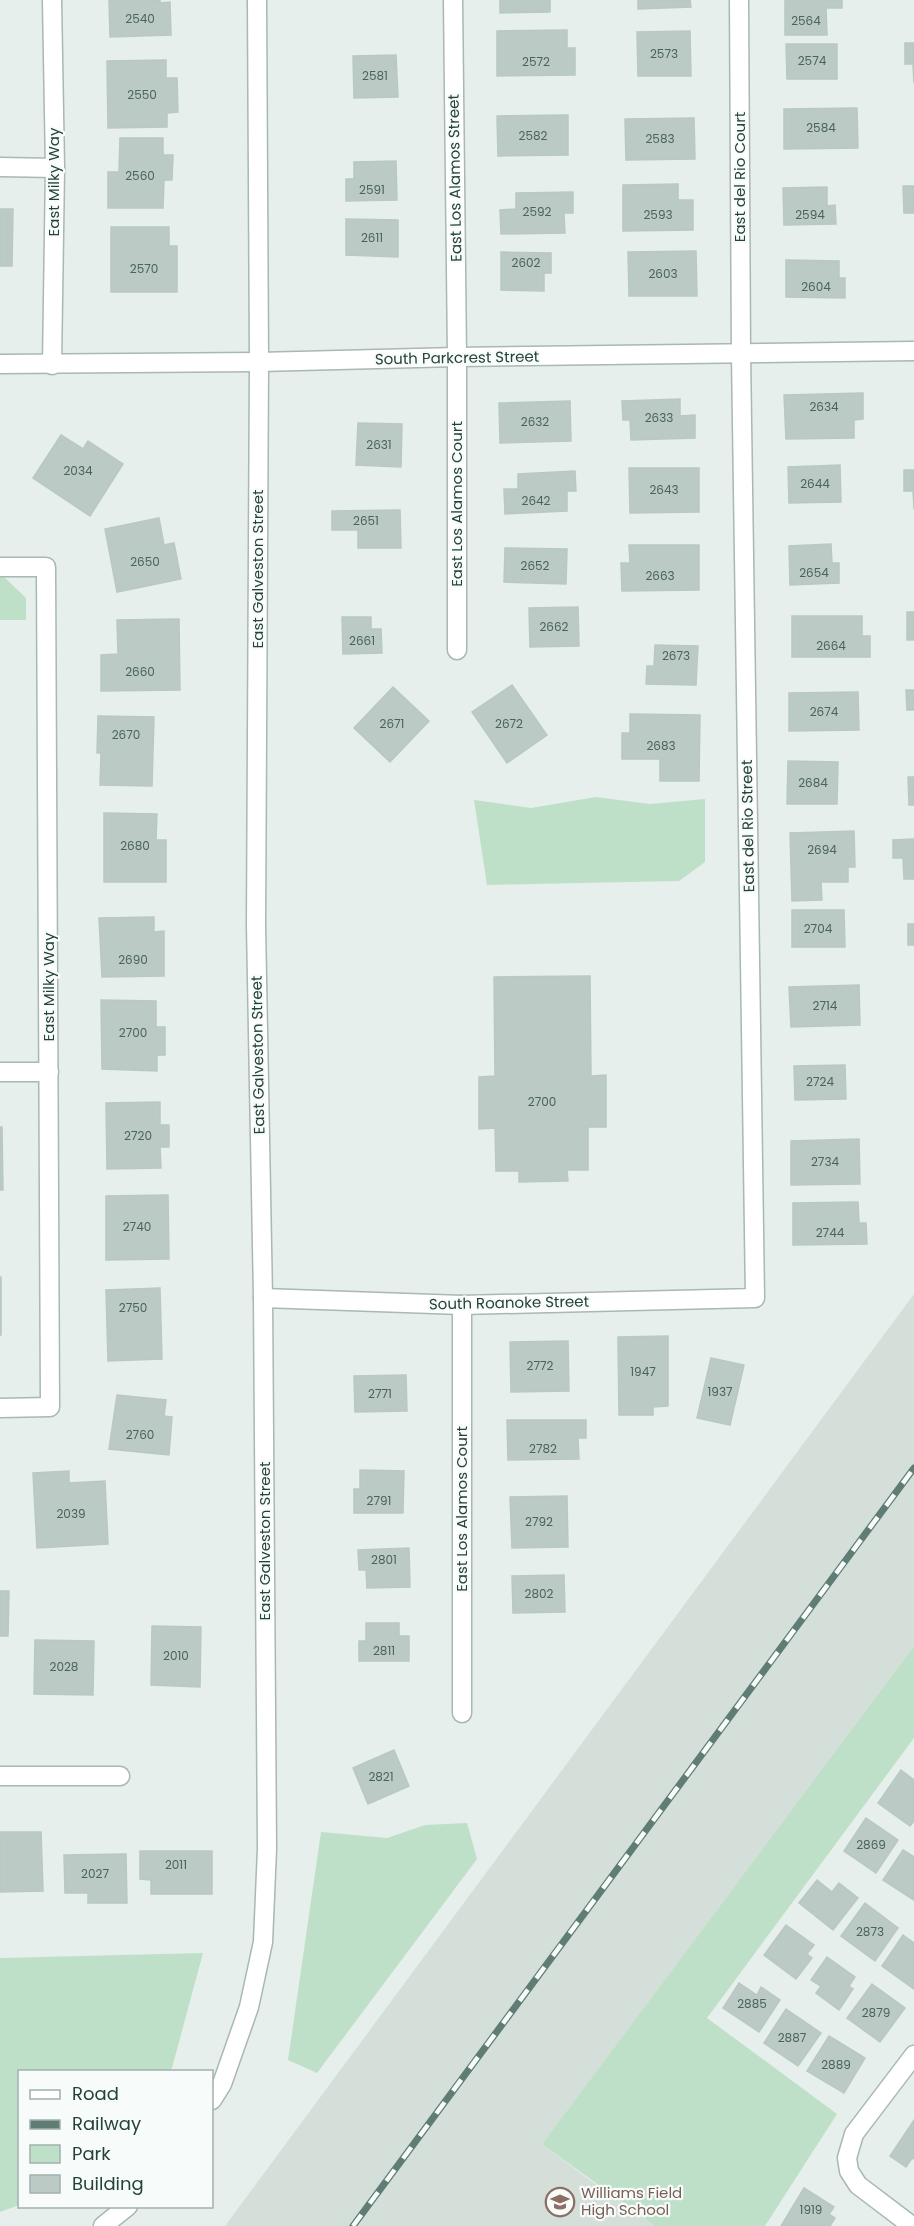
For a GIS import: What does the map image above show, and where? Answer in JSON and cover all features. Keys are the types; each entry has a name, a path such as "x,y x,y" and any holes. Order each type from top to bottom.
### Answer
{"street":[{"name":"East Milky Way","path":"52,0 55,168 52,365"},
{"name":"East Galveston Street","path":"213,2098 222,2084 249,2007 263,1942 267,1849 263,1298 256,925 259,362 257,0"},
{"name":"East Los Alamos Street","path":"453,0 458,357"},
{"name":"East del Rio Court","path":"739,0 741,354"},
{"path":"0,166 55,168"},
{"name":"South Parkcrest Street","path":"0,364 914,351"},
{"name":"East del Rio Street","path":"741,354 755,1298"},
{"name":"East Los Alamos Court","path":"458,357 458,650"},
{"name":"East Milky Way","path":"0,567 46,567 50,1407 0,1408"},
{"path":"0,1072 49,1072"},
{"name":"South Roanoke Street","path":"263,1298 462,1305 755,1298"},
{"name":"East Los Alamos Court","path":"462,1305 462,1713"},
{"path":"0,1776 120,1776"},
{"path":"912,2226 858,2185 847,2164 848,2151 854,2134 914,2055"},
{"path":"104,2226 126,2208"}],"shaded area":[{"path":"914,1294 914,1646 542,2144 655,2226 225,2226"}],"green space":[{"path":"0,576 3,576 26,598 26,620 0,620"},
{"path":"596,797 650,804 705,799 705,862 679,881 487,885 474,800 531,808"},
{"path":"914,1646 914,1738 707,2018 837,2114 765,2226 655,2226 542,2144"},
{"path":"467,1823 477,1859 317,2073 288,2060 321,1832 387,1838 425,1825"},
{"path":"203,1953 170,2070 18,2070 18,2205 0,2212 0,1958"}],"building":[{"path":"109,0 170,2 171,35 110,37"},
{"path":"500,0 550,0 550,12 500,13"},
{"path":"638,0 690,0 691,7 638,9"},
{"path":"785,0 842,0 842,8 826,8 827,35 785,35"},
{"path":"567,30 567,48 575,48 575,75 497,76 497,31"},
{"path":"690,31 691,76 638,76 637,32"},
{"path":"905,43 914,43 914,83 913,64 905,64"},
{"path":"786,44 837,44 837,79 787,79"},
{"path":"396,55 398,97 354,98 353,56"},
{"path":"166,60 166,78 177,78 178,112 167,113 167,127 108,128 107,61"},
{"path":"857,108 858,148 784,149 784,109"},
{"path":"568,115 568,155 498,156 497,116"},
{"path":"694,118 695,159 626,160 625,119"},
{"path":"120,138 163,138 163,155 173,155 172,180 164,180 163,208 108,208 108,172 119,172"},
{"path":"396,161 397,200 346,201 346,179 354,179 354,162"},
{"path":"678,184 678,200 693,200 693,230 623,231 623,185"},
{"path":"903,186 914,186 914,213 904,213"},
{"path":"827,187 827,206 835,205 836,224 784,225 783,188"},
{"path":"573,192 573,213 564,213 565,233 501,234 500,210 516,209 516,193"},
{"path":"0,209 13,209 12,266 0,266"},
{"path":"346,219 398,220 398,257 346,255"},
{"path":"111,227 169,227 169,246 177,246 177,292 111,292"},
{"path":"696,251 697,296 629,296 628,252"},
{"path":"501,252 551,253 551,273 544,273 544,291 501,290"},
{"path":"786,260 839,261 839,278 845,278 845,298 786,297"},
{"path":"863,393 863,419 854,420 854,438 786,439 784,395"},
{"path":"680,399 680,416 695,415 695,438 631,440 630,420 623,420 622,401"},
{"path":"570,401 571,441 500,443 499,403"},
{"path":"358,423 402,424 401,467 356,465"},
{"path":"61,435 83,449 88,441 123,464 90,516 33,478"},
{"path":"840,465 841,502 789,503 788,467"},
{"path":"629,468 699,468 699,512 630,513"},
{"path":"904,470 914,470 914,509 913,491 904,491"},
{"path":"575,471 576,491 567,491 567,511 505,514 504,489 518,489 518,474"},
{"path":"400,510 401,548 358,548 358,530 332,530 332,511"},
{"path":"159,518 164,545 174,543 181,579 117,592 105,529"},
{"path":"831,544 832,563 839,563 839,583 790,585 789,546"},
{"path":"629,545 699,545 699,590 622,591 621,563 630,563"},
{"path":"505,548 567,549 566,584 504,582"},
{"path":"578,607 579,646 530,647 529,608"},
{"path":"907,612 914,612 914,640 907,640"},
{"path":"792,616 862,616 862,636 870,636 870,657 792,657"},
{"path":"342,617 371,617 371,629 381,629 382,653 343,654"},
{"path":"179,619 180,690 101,691 101,655 118,654 117,620"},
{"path":"655,645 698,646 696,685 646,684 647,666 654,666"},
{"path":"512,685 547,735 507,763 472,712"},
{"path":"393,687 429,721 390,762 354,728"},
{"path":"906,690 914,690 914,710 907,710"},
{"path":"858,692 859,730 789,731 789,693"},
{"path":"630,714 700,715 699,781 660,781 660,759 622,759 622,733 630,733"},
{"path":"98,716 154,717 152,786 100,785 101,753 97,753"},
{"path":"788,761 838,762 837,804 787,804"},
{"path":"908,777 914,777 914,805 909,805"},
{"path":"104,813 157,814 156,840 166,840 166,882 104,882"},
{"path":"854,831 855,867 848,867 848,882 821,882 822,900 792,901 790,833"},
{"path":"914,839 914,879 904,879 903,858 893,858 893,840"},
{"path":"792,910 844,910 845,947 792,947"},
{"path":"154,917 154,932 164,931 164,976 102,977 99,918"},
{"path":"908,924 914,924 914,945 908,945"},
{"path":"590,976 591,1076 606,1075 606,1127 588,1127 588,1170 567,1170 568,1181 519,1182 519,1171 496,1171 495,1128 479,1129 479,1077 495,1076 494,977"},
{"path":"859,985 860,1025 791,1027 789,987"},
{"path":"101,1000 156,1001 156,1027 165,1027 165,1055 157,1055 157,1071 102,1069"},
{"path":"845,1065 846,1099 795,1100 794,1066"},
{"path":"160,1102 160,1125 169,1125 169,1147 160,1147 161,1168 107,1169 106,1103"},
{"path":"0,1127 2,1127 3,1190 0,1190"},
{"path":"859,1139 860,1184 791,1185 791,1141"},
{"path":"168,1195 169,1259 106,1260 106,1196"},
{"path":"858,1202 859,1223 866,1223 867,1244 793,1245 793,1203"},
{"path":"1,1277 1,1335 0,1335"},
{"path":"160,1288 162,1359 108,1361 106,1290"},
{"path":"668,1336 668,1406 653,1407 653,1415 619,1415 618,1337"},
{"path":"568,1341 569,1391 511,1392 510,1342"},
{"path":"711,1358 744,1365 730,1425 697,1418"},
{"path":"406,1375 407,1411 355,1412 354,1376"},
{"path":"117,1395 166,1400 164,1416 172,1417 169,1455 109,1449"},
{"path":"507,1420 586,1420 586,1438 578,1438 579,1459 508,1460"},
{"path":"360,1470 404,1471 403,1513 354,1513 354,1489 360,1489"},
{"path":"69,1471 69,1483 105,1481 108,1544 37,1548 33,1473"},
{"path":"567,1496 568,1547 512,1548 510,1497"},
{"path":"409,1548 410,1587 367,1588 366,1570 359,1570 358,1550"},
{"path":"564,1575 565,1612 513,1613 512,1576"},
{"path":"0,1591 9,1591 8,1636 0,1636"},
{"path":"366,1623 399,1623 399,1636 409,1636 409,1661 359,1661 359,1641 366,1641"},
{"path":"152,1626 201,1627 200,1687 151,1685"},
{"path":"35,1640 94,1641 93,1695 34,1694"},
{"path":"394,1750 409,1786 368,1804 353,1768"},
{"path":"901,1770 914,1780 914,1821 910,1826 878,1803"},
{"path":"866,1818 898,1840 876,1873 844,1851"},
{"path":"0,1832 41,1832 43,1891 0,1892"},
{"path":"903,1850 914,1857 914,1900 883,1880"},
{"path":"140,1851 212,1851 212,1894 151,1894 151,1880 140,1879"},
{"path":"126,1854 127,1903 88,1903 88,1893 65,1893 64,1855"},
{"path":"817,1880 832,1892 839,1883 858,1898 833,1930 799,1903"},
{"path":"865,1903 898,1928 875,1961 841,1936"},
{"path":"786,1925 814,1945 807,1954 812,1958 796,1979 764,1955"},
{"path":"903,1935 914,1943 914,1989 882,1966"},
{"path":"827,1957 855,1977 849,1986 853,1989 839,2010 816,1993 821,1986 811,1980"},
{"path":"739,1983 757,1995 761,1987 780,2000 759,2032 723,2008"},
{"path":"872,1984 905,2008 880,2042 847,2018"},
{"path":"786,2009 821,2033 798,2066 764,2043"},
{"path":"829,2036 865,2058 844,2093 807,2071"},
{"path":"914,2120 914,2159 912,2158 906,2167 890,2156"},
{"path":"804,2188 834,2207 829,2214 835,2218 830,2226 781,2226"}],"railway":[{"path":"353,2226 914,1468"}],"place":[{"name":"Williams Field High School","path":"560,2202"}]}
